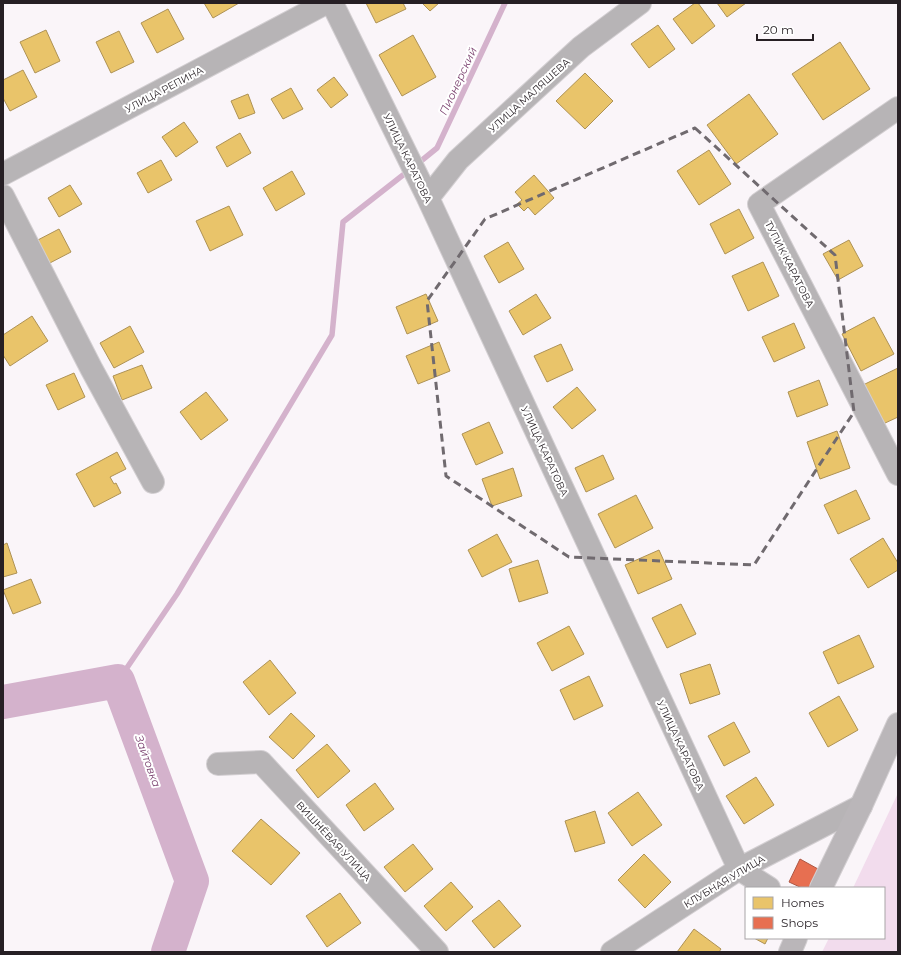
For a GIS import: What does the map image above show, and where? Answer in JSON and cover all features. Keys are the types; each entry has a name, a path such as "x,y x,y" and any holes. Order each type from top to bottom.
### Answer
{"main road":[{"path":"821,887 861,806 898,724"},
{"path":"790,952 796,939"}],"street":[{"name":"УЛИЦА РЕПИНА","path":"3,174 326,3"},
{"name":"УЛИЦА КАРАТОВА","path":"332,3 428,198 739,869"},
{"name":"УЛИЦА МАЛЯШЕВА","path":"428,198 458,160 581,48 640,3"},
{"name":"ТУПИК КАРАТОВА","path":"898,108 759,204 898,474"},
{"path":"3,196 87,361 153,482"},
{"name":"ВИШНЁВАЯ УЛИЦА","path":"218,764 262,762 437,952"},
{"name":"КЛУБНАЯ УЛИЦА","path":"612,952 739,869 861,806"},
{"path":"739,869 767,887"}],"highlighted area":[{"path":"695,128 835,255 854,412 754,565 569,557 446,476 427,301 485,219"}],"shaded area":[{"path":"898,793 898,952 822,952 828,939 885,939 885,887 853,887"}],"building: Homes":[{"path":"204,3 239,3 213,18"},
{"path":"366,3 403,3 406,9 376,23"},
{"path":"422,3 439,3 430,11"},
{"path":"695,3 698,3 715,26 692,44 673,19"},
{"path":"717,3 746,3 727,17"},
{"path":"168,9 184,39 157,53 141,23"},
{"path":"658,25 675,49 649,68 631,44"},
{"path":"46,30 60,61 35,73 20,42"},
{"path":"119,31 134,62 111,73 96,42"},
{"path":"413,35 436,77 402,96 379,55"},
{"path":"840,42 870,89 823,120 792,74"},
{"path":"23,70 37,97 10,111 3,98 3,80"},
{"path":"585,73 613,101 585,129 556,101"},
{"path":"334,77 348,95 331,108 317,90"},
{"path":"291,88 303,109 283,119 271,99"},
{"path":"248,94 255,113 239,119 231,101"},
{"path":"749,94 778,134 736,164 707,125"},
{"path":"184,122 198,142 176,157 162,137"},
{"path":"240,133 251,153 227,167 216,147"},
{"path":"709,150 731,184 699,205 677,171"},
{"path":"161,160 172,180 148,193 137,173"},
{"path":"292,171 305,194 276,211 263,188"},
{"path":"534,175 554,198 535,215 528,207 524,211 517,204 522,200 515,192"},
{"path":"70,185 82,204 59,217 48,198"},
{"path":"229,206 243,235 210,251 196,221"},
{"path":"739,209 754,238 725,254 710,224"},
{"path":"59,229 71,252 46,265 34,242"},
{"path":"849,240 863,266 838,280 823,254"},
{"path":"508,242 524,269 499,283 484,256"},
{"path":"763,262 779,296 748,311 732,276"},
{"path":"426,294 438,321 407,334 396,307"},
{"path":"536,294 551,318 523,335 509,311"},
{"path":"32,316 48,341 10,366 3,355 3,335"},
{"path":"874,317 894,354 861,371 842,334"},
{"path":"794,323 805,348 774,362 762,337"},
{"path":"130,326 144,352 114,368 100,343"},
{"path":"439,342 450,371 418,384 406,356"},
{"path":"561,344 573,370 547,382 534,356"},
{"path":"142,365 152,388 122,400 113,376"},
{"path":"898,368 898,417 883,424 863,385"},
{"path":"74,373 85,397 58,410 46,385"},
{"path":"819,380 828,405 797,417 788,392"},
{"path":"577,387 596,410 572,429 553,407"},
{"path":"206,392 228,420 201,440 180,412"},
{"path":"489,422 503,453 476,465 462,434"},
{"path":"837,431 850,468 820,479 807,442"},
{"path":"117,452 126,469 110,477 114,484 116,483 121,493 94,507 76,474"},
{"path":"603,455 614,479 586,492 575,468"},
{"path":"513,468 522,496 492,506 482,479"},
{"path":"856,490 870,519 838,534 824,505"},
{"path":"636,495 653,528 615,548 598,514"},
{"path":"497,534 512,562 482,577 468,550"},
{"path":"883,538 898,563 898,570 868,588 850,559"},
{"path":"7,543 17,573 3,577 3,545"},
{"path":"659,550 672,579 638,594 625,565"},
{"path":"538,560 548,593 519,602 509,569"},
{"path":"31,579 41,603 13,614 3,590"},
{"path":"681,604 696,634 667,648 652,618"},
{"path":"569,626 584,654 552,671 537,643"},
{"path":"859,635 874,667 838,684 823,652"},
{"path":"270,660 296,693 269,715 243,682"},
{"path":"710,664 720,694 690,704 680,674"},
{"path":"589,676 603,706 574,720 560,690"},
{"path":"839,696 858,730 828,747 809,713"},
{"path":"291,713 315,736 293,759 269,737"},
{"path":"734,722 750,752 724,766 708,736"},
{"path":"327,744 350,771 318,798 296,770"},
{"path":"756,777 774,805 744,824 726,796"},
{"path":"375,783 394,809 364,831 346,805"},
{"path":"638,792 662,825 632,846 608,813"},
{"path":"595,811 605,843 575,852 565,821"},
{"path":"261,819 300,853 271,885 232,851"},
{"path":"413,844 433,869 405,892 384,867"},
{"path":"644,854 671,882 645,908 618,880"},
{"path":"451,882 473,907 446,931 424,906"},
{"path":"340,893 361,923 327,947 306,916"},
{"path":"499,900 521,926 494,948 472,921"},
{"path":"694,929 721,949 719,952 677,952"},
{"path":"756,939 768,939 765,944"}],"building: Shops":[{"path":"800,859 818,869 809,887 800,887 789,882"}],"waterway":[{"name":"Пионерский","path":"421,161 437,148 505,3"},
{"path":"118,681 177,594 332,335 343,222 403,175"},
{"name":"Зайтовка","path":"3,702 118,681 192,881 168,952"}]}
